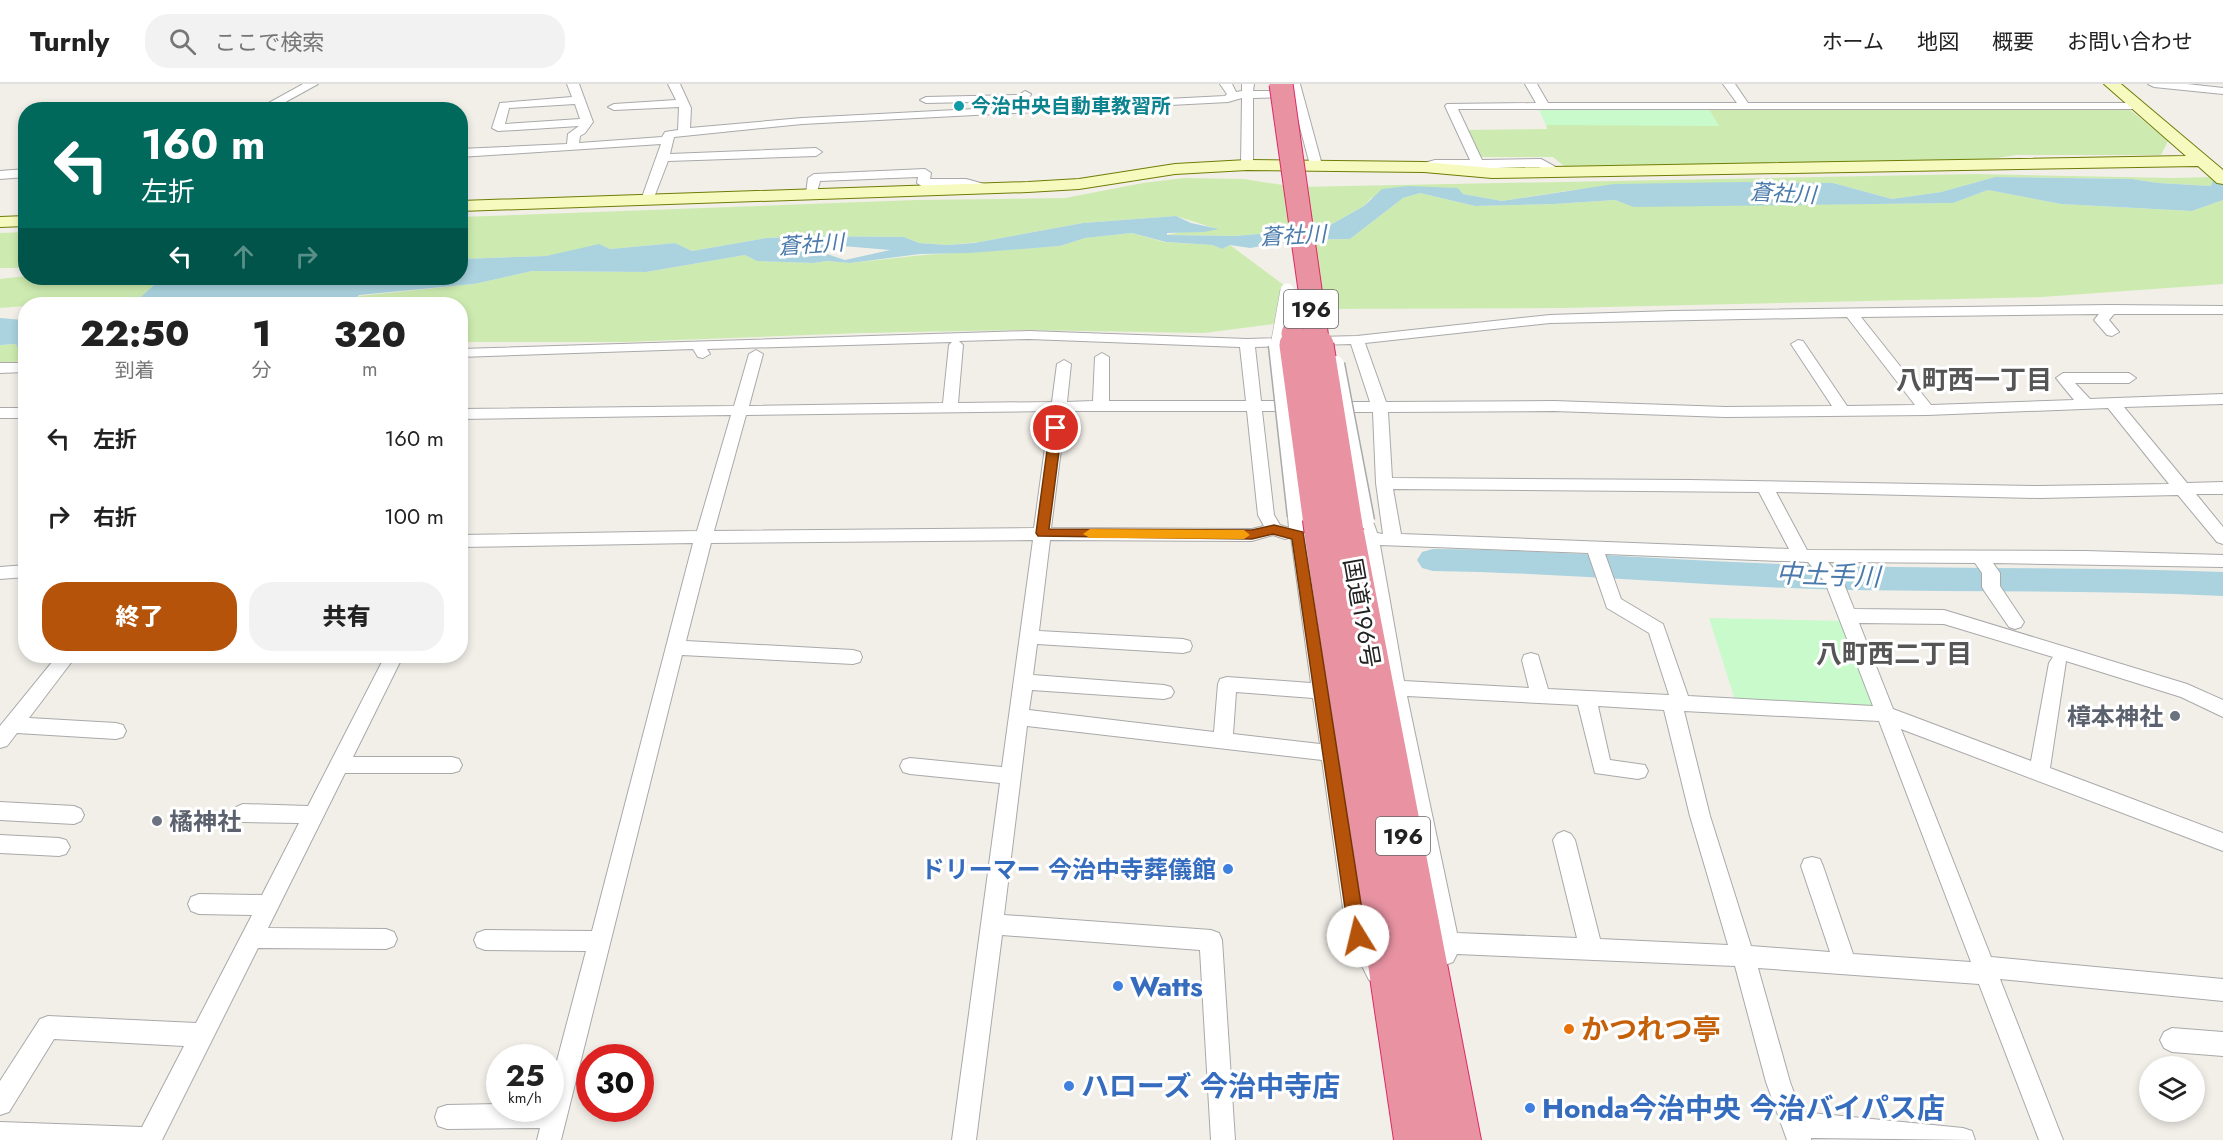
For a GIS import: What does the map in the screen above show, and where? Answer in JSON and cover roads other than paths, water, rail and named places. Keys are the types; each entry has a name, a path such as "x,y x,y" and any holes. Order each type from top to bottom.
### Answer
{"highway":[{"name":"国道196号","path":"1290,87 1297,288"},
{"name":"国道196号","path":"1253,88 1297,288 1333,529 1396,1008 1417,1140"},
{"name":"国道196号","path":"1333,529 1434,1005 1458,1140"}],"street":[{"path":"277,102 312,84"},
{"path":"573,84 587,122"},
{"path":"674,84 685,108 684,131"},
{"path":"925,113 928,84"},
{"path":"1226,84 1233,95"},
{"path":"1531,84 1544,106"},
{"path":"1729,84 1745,106"},
{"path":"2112,84 2215,170"},
{"path":"2155,84 2223,91"},
{"path":"647,200 663,158 669,134 684,131 925,113 1228,99 1253,88 1290,87 1316,165"},
{"path":"1247,165 1253,88"},
{"path":"926,100 1024,98 1025,94"},
{"path":"577,100 504,105 498,128 587,122"},
{"path":"614,107 683,103"},
{"path":"1477,163 1451,106 2138,106"},
{"path":"574,134 581,131 587,122"},
{"path":"574,134 638,131"},
{"path":"572,147 574,134"},
{"path":"468,153 668,140"},
{"path":"663,158 816,152"},
{"path":"1424,167 1435,164 1540,163 1557,171"},
{"path":"468,206 1079,184 1175,169 1247,165 1424,167 1472,173 2215,170"},
{"path":"0,175 18,174"},
{"path":"1297,288 1277,346 1333,529 1396,688 1448,943 1434,1005"},
{"path":"2110,309 2100,320 2112,332"},
{"path":"468,354 815,340 1021,335 1247,343 1357,340 1550,320 1672,315 2110,309 2223,310"},
{"path":"1850,312 1927,410"},
{"path":"815,340 825,350 1017,342 1021,335"},
{"path":"697,345 703,354 756,354 803,350 815,340"},
{"path":"1357,340 1380,408 1384,483 1393,540"},
{"path":"1247,343 1256,405 1266,515 1274,529 1282,533 1333,529 1393,540 1596,549 1807,555 2223,561"},
{"path":"1798,344 1843,411"},
{"path":"950,408 956,345"},
{"path":"564,1085 704,535 756,354"},
{"path":"1101,406 1102,357"},
{"path":"964,1140 1064,364"},
{"path":"0,368 18,367"},
{"path":"2085,403 2063,378 2129,378"},
{"path":"468,414 1256,405 1380,408 1554,406 1725,412 1843,411 2223,399"},
{"path":"2111,402 2223,538"},
{"path":"0,413 18,413"},
{"path":"1384,483 2039,492 2223,488"},
{"path":"1765,487 1807,555 1833,579 2051,1140"},
{"path":"468,541 704,535 1042,533 1252,535 1274,529"},
{"path":"1333,529 1321,692 1358,936 1396,1008"},
{"path":"1596,549 1613,603 1657,629 1676,703 1700,816 1743,956 1778,1082 1796,1132 1963,1140"},
{"path":"1980,556 1991,573 1991,587 2015,622"},
{"path":"0,573 18,572"},
{"path":"1847,616 1944,617 2187,691 2223,709"},
{"path":"1029,637 1183,646"},
{"path":"675,648 853,657"},
{"path":"1531,660 1541,696"},
{"path":"6,733 61,663"},
{"path":"0,1134 148,1140 390,663"},
{"path":"2039,773 2058,663"},
{"path":"1023,682 1164,692"},
{"path":"1223,741 1227,684 1321,692"},
{"path":"1396,688 1884,714 2223,842"},
{"path":"1586,698 1602,767 1638,771"},
{"path":"1019,717 1330,753"},
{"path":"6,733 116,731"},
{"path":"338,765 452,765"},
{"path":"910,766 1011,776"},
{"path":"0,811 74,815"},
{"path":"243,813 313,815"},
{"path":"1564,840 1591,950"},
{"path":"0,844 59,847"},
{"path":"1812,866 1845,964"},
{"path":"199,903 267,906"},
{"path":"992,924 1211,940 1223,1140"},
{"path":"251,938 386,939"},
{"path":"485,940 601,941"},
{"path":"1448,943 1743,956 1845,964 1984,970 2223,990"},
{"path":"0,1103 48,1027 202,1035"},
{"path":"2172,1040 2223,1044"},
{"path":"447,1117 486,1117"},
{"path":"549,1140 554,1122"}],"water":[{"name":"蒼社川","path":"1995,177 2132,179 2211,186 2214,177 2223,178 2223,200 2192,211 2061,204 1988,190 1953,203 1634,207 1615,200 1475,206 1420,193 1403,198 1350,239 1297,240 1250,248 1230,245 1222,249 1213,245 1166,242 1132,233 1085,238 1060,246 920,254 850,263 757,261 745,255 646,272 532,271 468,285 468,259 546,256 599,244 610,249 675,243 692,251 767,238 807,236 904,237 919,243 947,245 974,243 1083,223 1176,216 1191,223 1219,229 1204,232 1167,233 1167,235 1236,236 1325,228 1364,206 1382,189 1408,186 1458,188 1463,194 1502,201 1614,184 1833,183 1892,199 1941,192","holes":["831,245 890,250 845,260 815,250"]},
{"path":"154,285 464,285 357,297 141,297"},
{"path":"0,318 18,320 18,348 16,344 0,345"}],"waterway":[{"name":"中土手川","path":"1433,560 1529,561 1849,578 2116,579 2223,584"}],"place":[{"name":"今治中央自動車教習所","path":"959,106"},
{"name":"樟本神社","path":"2175,716"},
{"name":"橘神社","path":"157,821"},
{"name":"ドリーマー 今治中寺葬儀館","path":"1228,869"},
{"name":"Watts","path":"1118,986"},
{"name":"かつれつ亭","path":"1569,1029"},
{"name":"ハローズ 今治中寺店","path":"1069,1086"},
{"name":"Honda今治中央 今治バイパス店","path":"1530,1108"}],"district":[{"name":"八町西一丁目","path":"1974,380"},
{"name":"八町西二丁目","path":"1894,654"}]}
